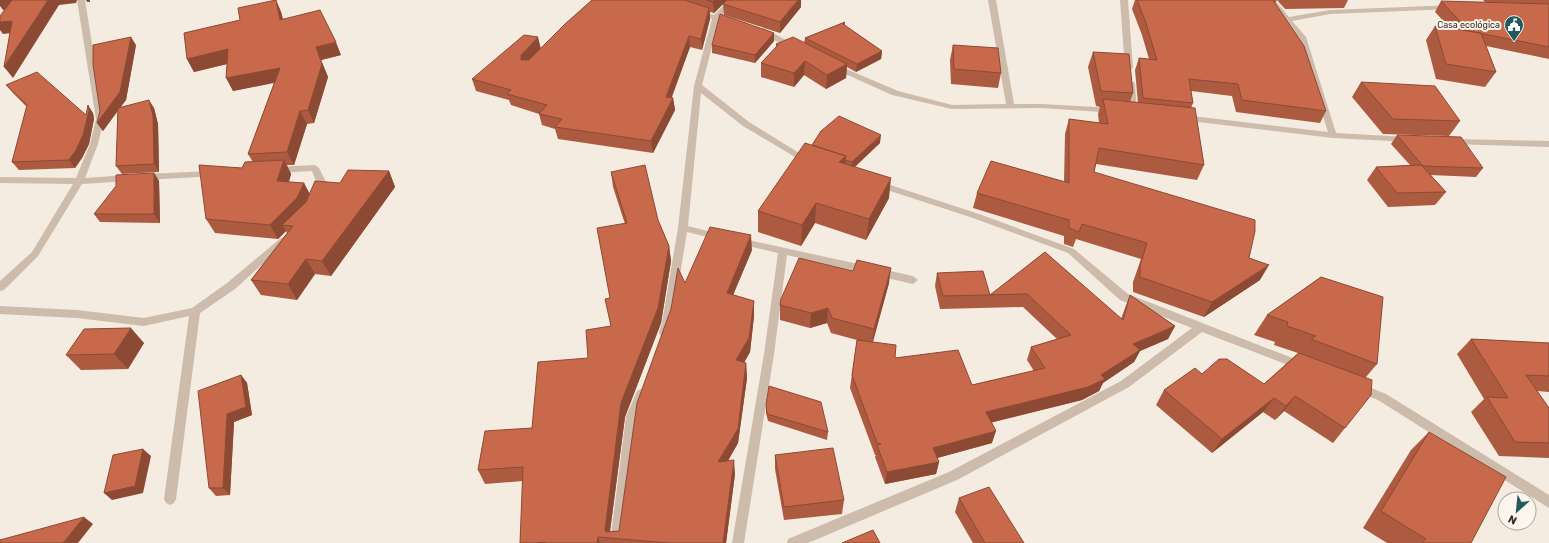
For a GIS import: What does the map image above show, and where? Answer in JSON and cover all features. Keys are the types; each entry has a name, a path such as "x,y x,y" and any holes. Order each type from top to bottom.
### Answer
{"street":[{"path":"0,287 35,254 79,181 90,156 100,119 81,0"},
{"path":"659,345 667,323 683,228 698,86 716,18 734,0"},
{"path":"992,0 1010,106"},
{"path":"824,62 895,93 952,107 1010,106 1137,113 1124,0"},
{"path":"1271,0 1286,20 1302,37 1333,135"},
{"path":"1286,20 1330,12 1437,6 1459,7"},
{"path":"687,9 739,24"},
{"path":"754,28 769,33 803,51"},
{"path":"698,86 746,124 804,159 819,164"},
{"path":"1172,117 1333,135 1418,140"},
{"path":"1442,141 1547,145"},
{"path":"268,171 315,168 322,184 313,206"},
{"path":"0,180 79,181 221,173"},
{"path":"871,182 976,216 1070,251 1124,297 1309,370"},
{"path":"683,228 913,280"},
{"path":"0,310 77,314 144,322 195,311 231,286 289,234"},
{"path":"738,543 769,354 783,251"},
{"path":"170,499 195,311"},
{"path":"792,543 953,476 1125,384 1200,328"},
{"path":"616,543 632,417 645,381"},
{"path":"1346,383 1382,397 1549,502"}],"building":[{"path":"12,0 48,0 4,67 12,21 0,22 0,16"},
{"path":"276,0 280,20 320,10 336,42 316,47 322,64 308,110 300,111 287,152 248,154 280,68 226,78 228,49 187,59 184,33 240,20 238,8"},
{"path":"592,0 684,0 709,8 701,39 689,36 666,97 673,98 651,141 555,127 562,119 539,114 547,105 507,94 511,90 472,79 524,35 538,37 521,55 521,60 529,60 565,24"},
{"path":"727,0 798,0 780,22 723,4"},
{"path":"1137,0 1273,0 1304,46 1326,111 1242,100 1238,84 1189,79 1193,103 1143,98 1139,58 1157,60 1146,23"},
{"path":"1441,1 1549,4 1549,47 1469,31"},
{"path":"720,14 774,33 755,55 712,45"},
{"path":"845,22 843,24 882,51 857,64 805,38"},
{"path":"1435,26 1481,33 1496,72 1446,64"},
{"path":"131,37 120,92 97,123 100,111 93,65 93,45"},
{"path":"793,37 847,64 827,75 805,61 794,73 761,63 778,45 776,44"},
{"path":"953,45 998,48 1001,73 954,69"},
{"path":"1093,52 1129,54 1133,93 1101,91"},
{"path":"37,72 86,115 88,105 89,111 83,135 76,150 69,160 12,162 27,105 6,85"},
{"path":"1361,82 1435,86 1460,121 1393,119"},
{"path":"1103,99 1195,108 1204,165 1099,148 1094,172 1255,220 1255,231 1249,258 1269,265 1212,302 1140,277 1140,266 1147,243 1082,224 1079,232 1069,228 1069,220 977,193 991,161 1069,183 1069,119 1108,124"},
{"path":"149,100 153,116 154,164 116,166 118,108"},
{"path":"839,116 881,135 852,162 845,160 846,156 812,145 821,131"},
{"path":"1397,135 1461,137 1483,168 1423,166"},
{"path":"805,143 846,156 839,162 891,178 869,219 816,203 802,225 758,211"},
{"path":"284,160 277,181 304,183 297,198 270,225 206,219 199,165 242,168 245,162"},
{"path":"645,165 658,220 669,246 658,308 621,403 605,530 606,532 619,531 637,403 671,309 678,268 685,283 710,227 751,235 727,293 754,301 749,338 736,360 746,363 738,429 718,462 734,460 723,543 669,543 598,537 597,543 520,543 523,467 478,470 485,431 532,428 538,362 588,358 586,330 611,326 605,299 610,298 597,228 627,223 611,172"},
{"path":"1421,165 1446,192 1397,193 1376,167"},
{"path":"348,170 389,171 322,261 306,259 288,284 251,280 293,226 282,225 306,202 315,181 340,183"},
{"path":"154,173 154,214 94,214 116,186 116,175"},
{"path":"1045,252 1123,320 1130,295 1175,326 1133,344 1140,350 1101,375 1105,379 1088,387 986,412 996,431 933,448 939,462 887,472 877,445 881,444 877,443 852,375 857,340 896,345 895,358 958,350 972,385 1045,368 1031,347 1071,335 1027,294 990,295"},
{"path":"799,258 853,271 857,260 891,268 874,329 832,318 828,308 811,313 780,305 781,299"},
{"path":"983,271 990,295 943,296 937,273"},
{"path":"1321,277 1383,297 1377,364 1311,339 1316,336 1287,326 1288,322 1267,315"},
{"path":"131,328 114,354 66,355 84,329"},
{"path":"1471,339 1549,343 1549,376 1526,375 1549,408 1549,443 1515,442 1487,397 1508,398"},
{"path":"1299,353 1372,380 1371,395 1345,428 1295,396 1286,406 1274,398 1222,439 1164,390 1195,368 1202,374 1219,359 1227,359 1264,384"},
{"path":"241,375 246,407 227,414 223,488 209,488 198,391"},
{"path":"769,386 821,402 828,432 767,414 766,405"},
{"path":"1429,432 1506,477 1499,491 1497,491 1497,494 1471,543 1422,543 1426,539 1381,511"},
{"path":"833,448 844,500 784,507 775,455"},
{"path":"143,449 135,486 104,493 113,455"},
{"path":"989,487 1024,543 985,543 959,498"},
{"path":"84,517 63,543 0,543 0,540"},
{"path":"873,530 880,543 842,543"}],"place":[{"name":"Casa ecológica","path":"1514,42"}]}
